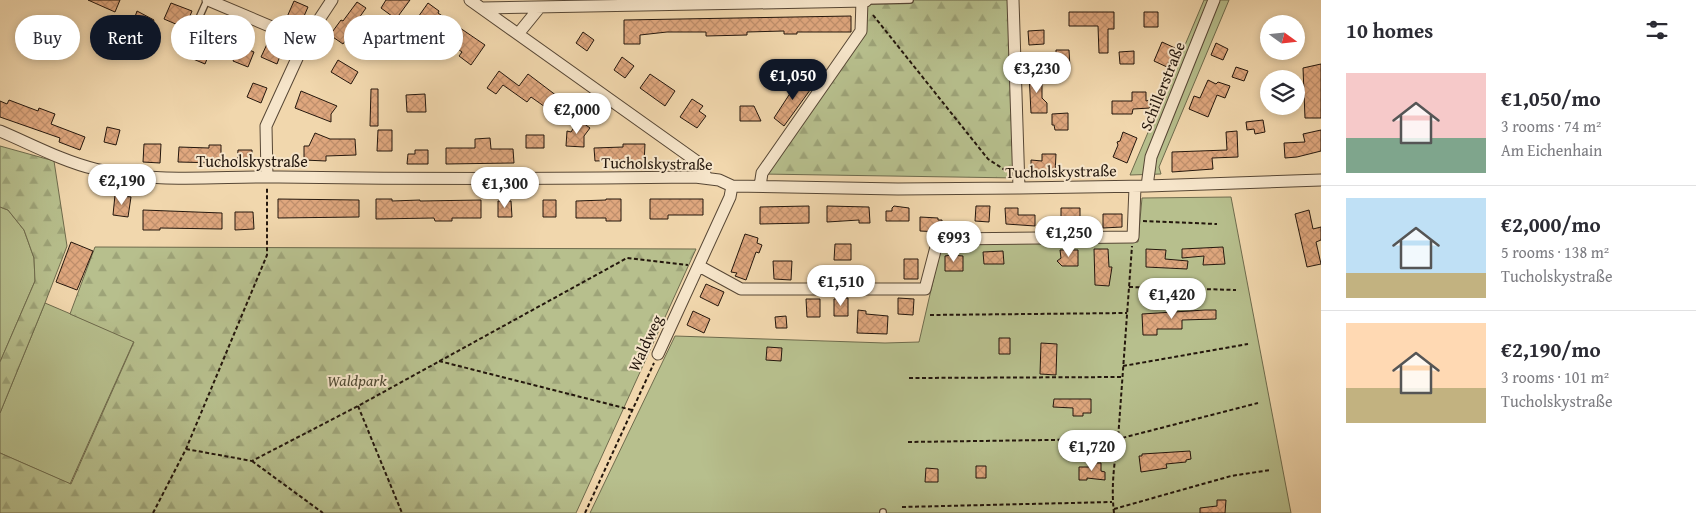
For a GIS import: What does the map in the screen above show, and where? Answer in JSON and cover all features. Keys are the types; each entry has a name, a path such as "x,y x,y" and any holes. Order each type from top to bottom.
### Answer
{"street":[{"path":"208,0 265,24"},
{"path":"322,15 332,0"},
{"path":"470,0 699,163 707,178"},
{"path":"1013,0 1019,183"},
{"name":"Schillerstraße","path":"1133,236 1141,186 1214,0"},
{"path":"482,8 863,1 861,31 762,173 760,186"},
{"path":"518,34 540,7"},
{"path":"267,177 266,126 296,60"},
{"name":"Tucholskystraße","path":"0,131 95,169 124,175 153,177 707,178 719,180 732,186 898,189 1019,183 1141,186 1321,180"},
{"name":"Waldweg","path":"658,354 730,197 732,186"},
{"path":"699,266 741,289 925,289 936,247 947,239 1133,236"}],"lane":[{"path":"201,15 208,0"},
{"path":"863,1 910,0"}],"path":[{"path":"863,1 988,159 1019,183"},
{"path":"153,513 186,449 267,255 267,177"},
{"path":"1134,221 1217,224"},
{"path":"1114,513 1114,467 1118,439 1133,236"},
{"path":"252,461 358,406 627,258 699,266"},
{"path":"1129,287 1236,290"},
{"path":"930,315 1127,313"},
{"path":"1123,366 1248,344"},
{"name":"Waldweg","path":"584,513 658,354"},
{"path":"439,361 632,410"},
{"path":"910,378 1122,377"},
{"path":"908,442 1118,439 1258,403"},
{"path":"358,406 402,513"},
{"path":"186,449 252,461 323,513"},
{"path":"1114,509 1231,476 1270,470"},
{"path":"902,508 1113,502"}],"green space":[{"path":"866,0 1013,0 1018,178 762,174 861,30"},
{"path":"1204,0 1229,0 1159,167 1161,174 1130,175"},
{"path":"0,146 54,161 67,246 0,413 0,362 35,281 34,258 24,230 8,210 0,207"},
{"path":"1231,197 1291,513 590,513 675,336 885,343 919,342 940,251 948,244 1138,242 1142,198"},
{"path":"0,207 8,210 24,230 34,258 35,281 0,362"},
{"name":"Waldpark","path":"95,247 696,249 576,513 0,513 0,453 71,484 134,342 70,314"},
{"path":"45,303 134,341 70,484 0,453 0,413"}],"building":[{"path":"88,0 120,0 115,12"},
{"path":"386,0 410,0 399,15 391,15 381,8"},
{"path":"294,1 308,7 304,15 288,15"},
{"path":"357,2 366,8 361,15 347,15"},
{"path":"171,3 192,11 190,15 171,15 171,22 164,19"},
{"path":"428,3 439,11 438,13 441,15 420,15"},
{"path":"137,11 145,15 136,15"},
{"path":"1069,12 1114,12 1114,29 1108,29 1108,53 1099,53 1098,26 1069,26"},
{"path":"1144,12 1158,12 1158,27 1144,27"},
{"path":"851,16 851,32 797,32 797,34 784,34 784,31 747,32 747,35 706,36 706,32 667,32 640,35 640,44 624,44 624,20"},
{"path":"341,20 344,20 343,44 334,38 334,30"},
{"path":"463,30 485,45 471,65 463,59"},
{"path":"1044,30 1044,44 1029,45 1028,31"},
{"path":"583,32 594,40 587,51 576,43"},
{"path":"1162,42 1175,48 1167,67 1154,61"},
{"path":"1216,43 1228,49 1223,60 1211,55"},
{"path":"265,48 265,59 261,57"},
{"path":"1056,50 1069,50 1070,68 1056,68"},
{"path":"1134,51 1134,64 1120,64 1119,52"},
{"path":"622,57 634,66 625,78 614,70"},
{"path":"196,60 207,60 205,64"},
{"path":"233,60 251,60 248,67"},
{"path":"268,60 278,60 277,64"},
{"path":"338,60 358,72 351,84 331,72"},
{"path":"1321,64 1321,118 1305,118 1305,70 1303,68"},
{"path":"1236,67 1248,71 1244,81 1232,77"},
{"path":"499,71 519,86 528,74 557,96 548,109 531,97 527,102 503,85 496,94 487,88"},
{"path":"1029,73 1042,73 1042,98 1047,103 1047,113 1031,113"},
{"path":"650,74 675,91 665,106 640,88"},
{"path":"800,78 813,86 784,126 774,118"},
{"path":"1208,80 1216,84 1218,82 1230,86 1225,98 1217,95 1208,117 1189,109 1194,96 1200,98"},
{"path":"253,83 267,88 261,103 247,97"},
{"path":"371,89 378,89 378,126 370,126"},
{"path":"301,91 337,106 331,114 331,122 295,108"},
{"path":"1132,92 1146,92 1146,101 1150,100 1150,108 1133,109 1132,114 1112,114 1112,101 1132,101"},
{"path":"425,94 426,112 407,112 406,95"},
{"path":"692,99 703,106 699,111 706,116 697,128 680,117"},
{"path":"9,100 38,111 39,108 55,114 51,124 85,137 80,150 59,142 60,138 0,117 0,101 7,104"},
{"path":"740,106 754,106 761,121 740,121"},
{"path":"1068,113 1068,130 1055,130 1054,125 1052,125 1052,114"},
{"path":"579,120 590,128 584,136 584,147 566,146 567,131 571,132"},
{"path":"1263,120 1265,132 1255,134 1254,129 1247,130 1246,122"},
{"path":"107,127 120,130 116,145 104,142"},
{"path":"378,130 392,130 392,151 377,151"},
{"path":"1321,130 1321,151 1285,158 1284,143 1305,142 1303,134"},
{"path":"1237,131 1238,157 1212,158 1213,169 1172,172 1172,152 1227,150 1226,132"},
{"path":"1123,132 1137,138 1127,163 1113,157 1118,145 1117,142 1120,141"},
{"path":"315,133 330,139 355,139 356,155 326,156 326,161 304,160 304,146 309,146"},
{"path":"526,135 544,135 544,148 526,148"},
{"path":"490,138 491,149 513,149 514,163 446,164 446,148 475,148 475,139"},
{"path":"144,144 161,144 160,163 143,162"},
{"path":"623,144 645,144 644,164 623,163 623,160 595,161 594,148 623,147"},
{"path":"209,145 221,145 221,163 178,162 179,147 209,148"},
{"path":"238,150 252,150 252,165 237,165"},
{"path":"415,150 428,150 428,164 407,164 408,154 415,154"},
{"path":"1042,154 1056,154 1055,174 1031,173 1031,160 1042,161"},
{"path":"115,195 131,197 128,217 113,215"},
{"path":"278,199 359,200 359,217 278,218"},
{"path":"376,199 392,199 392,201 481,200 481,218 452,218 452,221 435,221 434,218 376,219"},
{"path":"621,199 621,221 606,221 606,218 576,218 576,201"},
{"path":"650,199 703,199 703,215 668,215 668,219 650,219"},
{"path":"543,200 556,200 556,217 543,217"},
{"path":"498,201 511,201 512,217 498,217"},
{"path":"809,206 809,223 760,224 760,207"},
{"path":"827,206 869,207 870,223 859,223 859,220 827,222"},
{"path":"894,206 909,208 909,221 886,221 886,211 892,211"},
{"path":"976,206 990,206 989,222 975,221"},
{"path":"1005,208 1018,208 1018,215 1035,215 1035,226 1006,224"},
{"path":"1061,208 1080,208 1080,224 1061,224"},
{"path":"143,210 222,213 222,229 160,228 160,230 143,230"},
{"path":"1309,210 1313,229 1321,227 1321,240 1316,242 1321,264 1307,267 1295,214"},
{"path":"235,212 253,212 254,229 235,230"},
{"path":"1103,214 1122,214 1122,227 1103,228"},
{"path":"920,217 942,220 942,232 920,231"},
{"path":"745,234 758,238 757,243 762,245 759,253 756,252 746,280 735,276 737,273 731,272"},
{"path":"71,242 93,251 77,290 56,282"},
{"path":"835,244 851,244 851,260 834,260"},
{"path":"1223,247 1225,264 1203,265 1204,256 1182,258 1182,249"},
{"path":"1094,249 1108,249 1109,267 1112,267 1109,286 1095,285"},
{"path":"1146,249 1166,250 1165,259 1188,261 1187,269 1146,267"},
{"path":"1060,250 1078,250 1078,266 1062,266 1057,261 1061,258"},
{"path":"1003,251 1004,264 984,264 983,252"},
{"path":"945,256 963,256 963,271 945,271"},
{"path":"904,259 918,259 918,279 904,279"},
{"path":"773,261 792,261 791,280 774,279"},
{"path":"706,284 724,292 718,306 700,297"},
{"path":"848,298 848,316 834,316 834,299"},
{"path":"898,298 914,299 913,315 898,314"},
{"path":"806,299 820,299 820,317 807,317"},
{"path":"858,310 866,311 866,314 888,316 887,334 857,333"},
{"path":"1216,310 1216,319 1182,320 1182,329 1157,329 1157,335 1143,335 1142,314"},
{"path":"693,311 710,319 704,333 687,325"},
{"path":"786,316 787,328 776,328 775,317"},
{"path":"999,338 1010,338 1010,354 999,354"},
{"path":"1041,343 1057,344 1056,375 1040,374"},
{"path":"767,347 782,348 781,361 766,360"},
{"path":"1054,399 1091,399 1091,413 1083,413 1083,416 1073,416 1073,408 1053,407"},
{"path":"1190,451 1191,459 1186,460 1186,462 1166,464 1167,468 1141,472 1139,456 1142,456 1142,454"},
{"path":"1089,463 1101,463 1101,471 1105,472 1105,480 1087,478 1087,480 1079,480 1079,467 1089,467"},
{"path":"976,466 986,466 986,478 976,478"},
{"path":"926,468 938,469 938,482 925,482"},
{"path":"1217,500 1226,500 1225,513 1200,513 1200,508 1217,506"}]}
